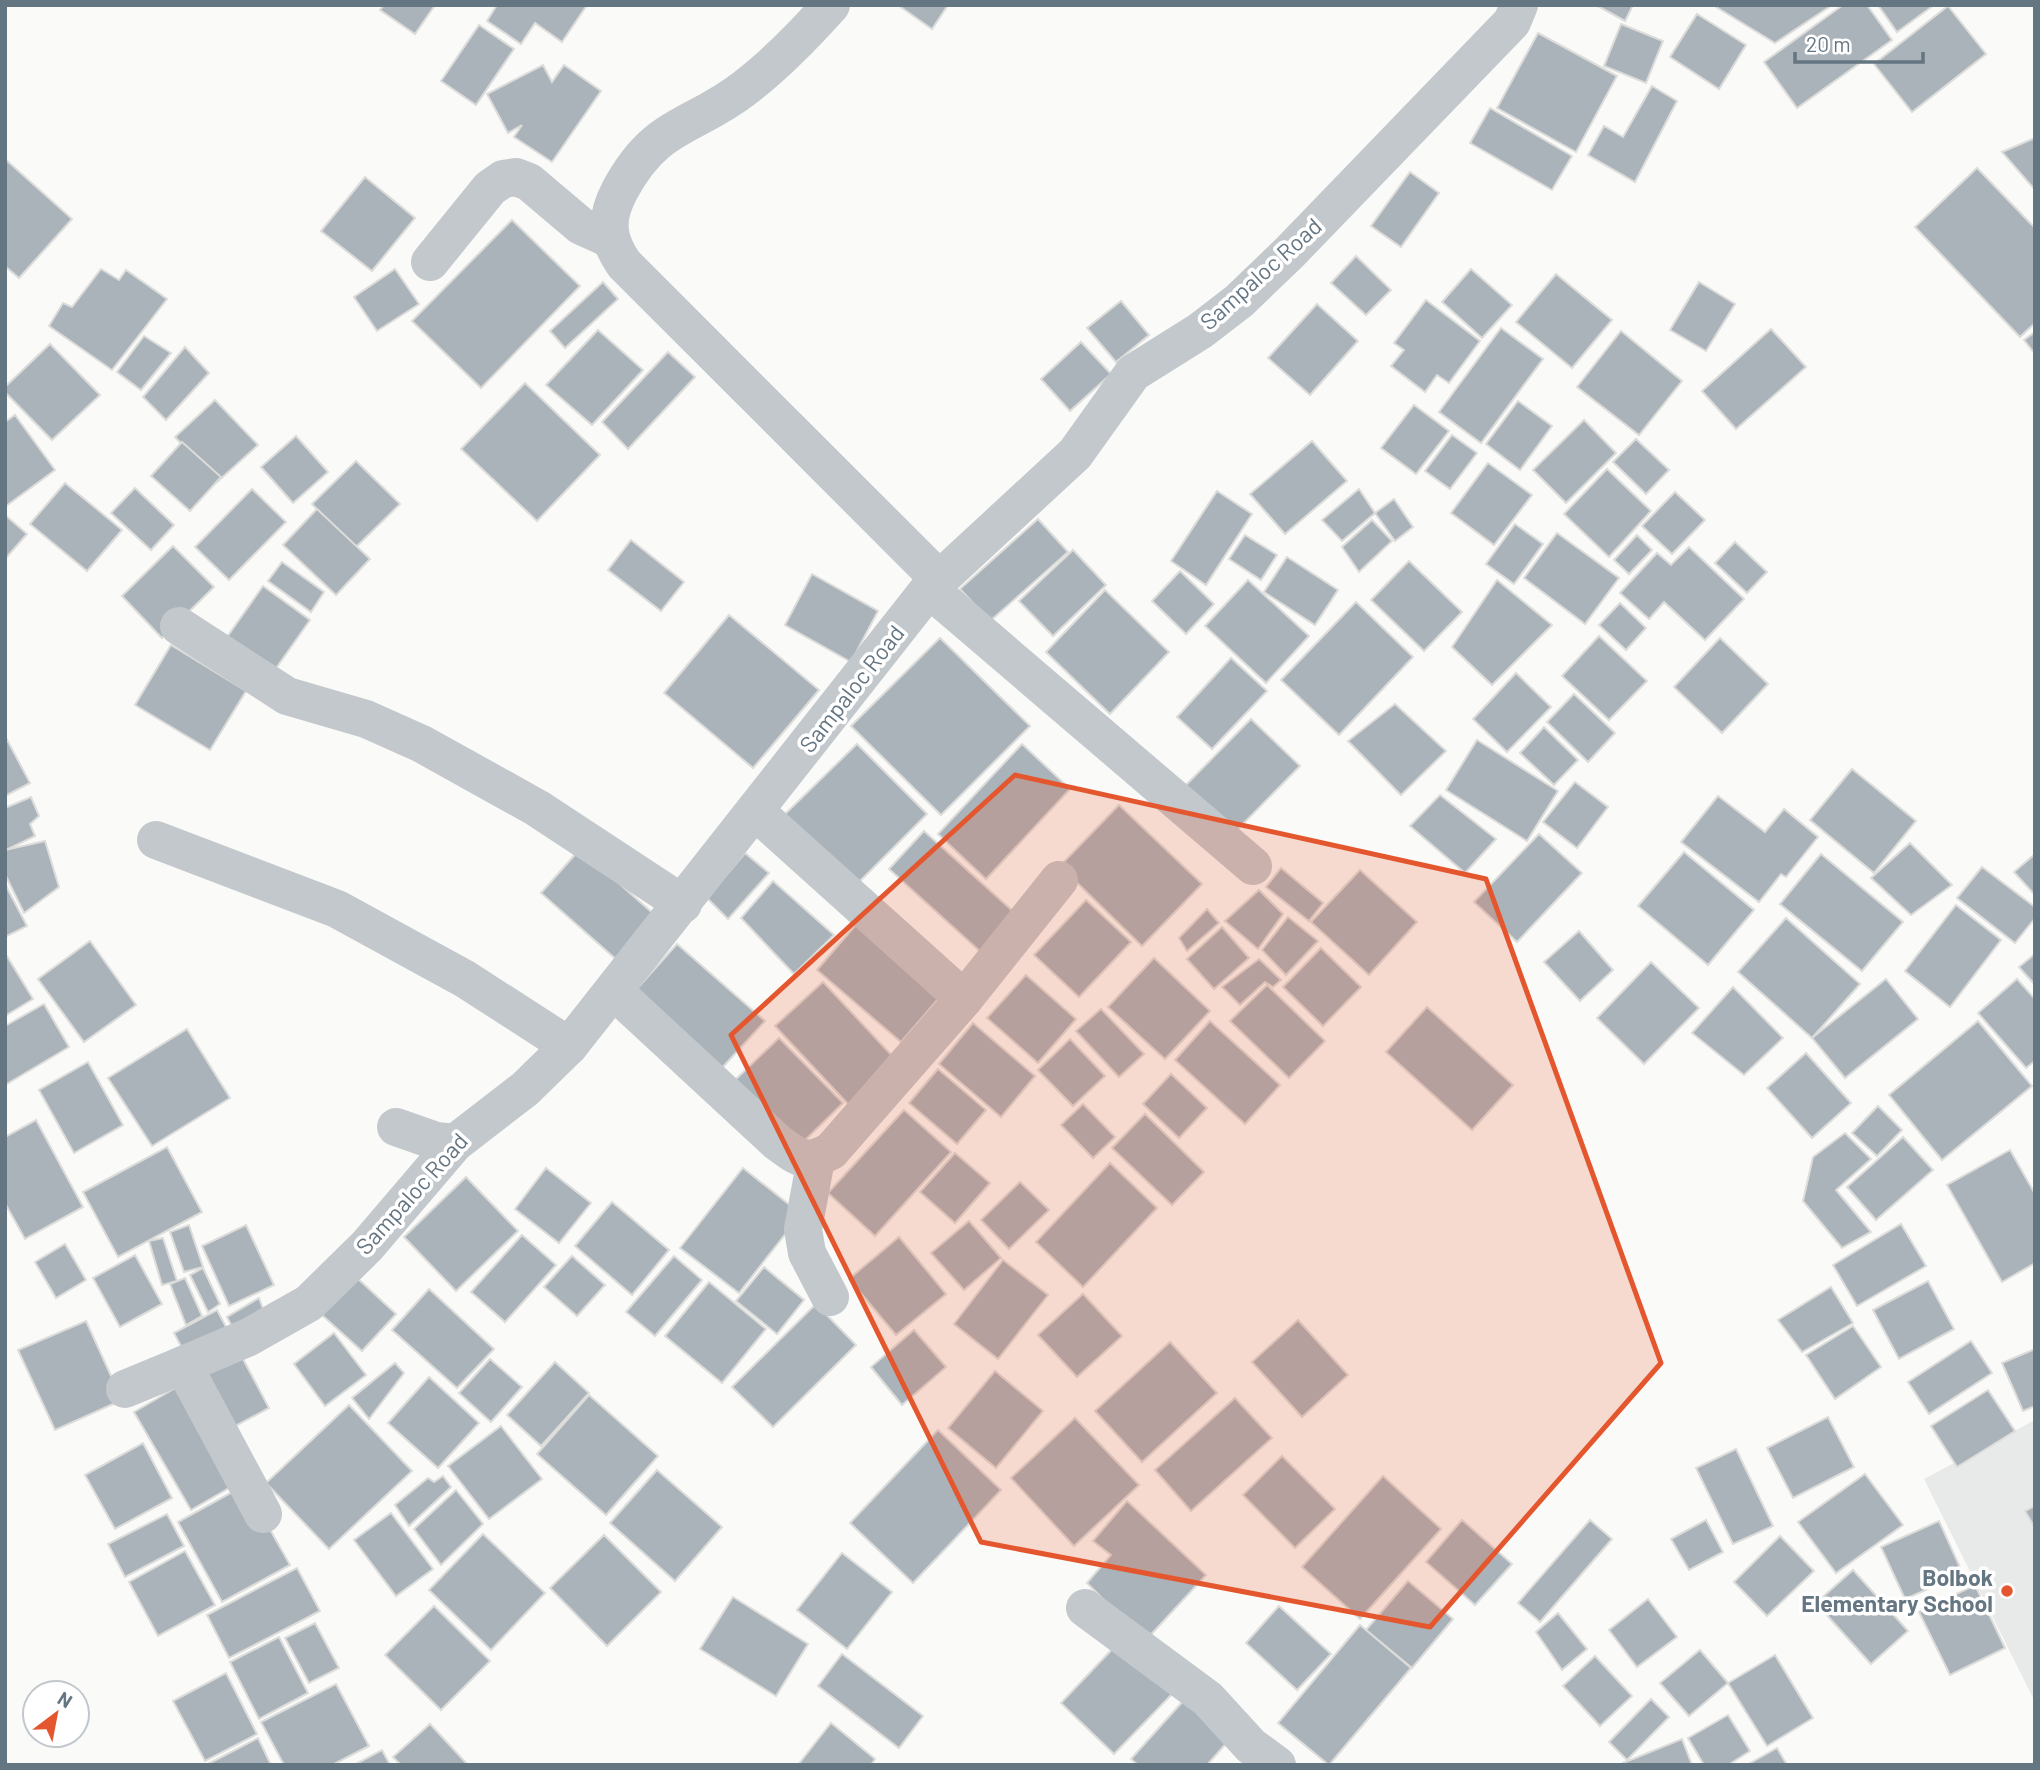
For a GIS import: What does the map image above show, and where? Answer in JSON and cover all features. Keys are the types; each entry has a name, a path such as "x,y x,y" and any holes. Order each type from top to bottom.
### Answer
{"street":[{"path":"831,5 744,90 652,144 634,165 615,200 607,225 610,239 624,264 934,584 1253,866"},
{"name":"Sampaloc Road","path":"125,1390 248,1337 310,1303 367,1246 456,1143 525,1089 569,1046 615,992 934,584 1075,454 1133,373 1200,331 1239,301 1290,252 1512,22 1519,5"},
{"path":"430,262 490,188 503,179 516,177 529,182 580,226 610,239"},
{"path":"179,626 287,696 366,719 422,744 537,808 683,904"},
{"path":"756,812 964,999"},
{"path":"156,840 337,909 465,979 569,1046"},
{"path":"615,992 778,1142 800,1159 816,1159 831,1151 964,999 1059,880"},
{"path":"396,1128 436,1141 456,1143"},
{"path":"816,1159 803,1229 807,1253 830,1297"},
{"path":"183,1365 263,1514"},
{"path":"1086,1608 1208,1699 1251,1746 1277,1765"}],"highlighted area":[{"path":"1015,775 1486,879 1661,1363 1430,1627 981,1542 731,1035"}],"shaded area":[{"name":"Bolbok Elementary School","path":"2035,1420 2035,1702 1924,1479"}],"building":[{"path":"384,5 435,5 415,34 380,10"},
{"path":"497,5 587,5 562,42 535,23 521,44 487,21"},
{"path":"898,5 948,5 932,29"},
{"path":"1596,5 1633,5 1625,21"},
{"path":"1713,5 1832,5 1775,43"},
{"path":"1843,5 1867,5 1892,40 1797,108 1764,62"},
{"path":"1878,5 1934,5 1897,32"},
{"path":"1948,6 1986,54 1912,112 1874,64"},
{"path":"1697,14 1746,45 1719,89 1670,57"},
{"path":"1621,24 1663,41 1646,83 1604,66"},
{"path":"479,25 514,49 476,105 441,81"},
{"path":"1538,33 1617,76 1576,152 1497,108"},
{"path":"543,65 552,82 564,65 601,91 552,162 514,137 522,125 508,133 487,94"},
{"path":"1652,86 1677,101 1635,182 1588,155 1604,126 1623,137"},
{"path":"1490,108 1572,156 1552,190 1470,143"},
{"path":"2035,138 2035,190 2002,152"},
{"path":"5,159 72,219 19,278 5,266"},
{"path":"1977,168 2035,228 2035,323 2020,337 1915,227"},
{"path":"1410,172 1439,193 1401,247 1371,226"},
{"path":"365,177 415,218 372,271 321,231"},
{"path":"512,220 580,286 481,388 412,321"},
{"path":"1356,256 1391,290 1366,315 1331,283"},
{"path":"101,269 119,280 126,270 167,299 112,370 49,326 63,303 72,307"},
{"path":"395,269 419,304 377,331 354,297"},
{"path":"1471,269 1512,305 1482,338 1442,302"},
{"path":"1556,274 1612,320 1572,368 1516,322"},
{"path":"603,282 618,299 565,348 550,331"},
{"path":"1699,282 1735,304 1706,351 1670,330"},
{"path":"1426,300 1480,341 1449,383 1437,375 1425,392 1391,366 1404,350 1394,343"},
{"path":"1121,301 1149,335 1116,362 1087,328"},
{"path":"1317,304 1358,341 1310,395 1268,358"},
{"path":"1501,328 1543,359 1481,443 1439,412"},
{"path":"1771,329 1806,367 1736,429 1702,391"},
{"path":"598,330 643,370 592,425 546,385"},
{"path":"1621,331 1682,381 1639,435 1577,387"},
{"path":"2035,332 2035,354 2024,340"},
{"path":"144,336 171,353 141,390 117,372"},
{"path":"1081,342 1111,374 1070,411 1041,379"},
{"path":"50,344 100,395 52,440 5,392 5,387"},
{"path":"185,347 209,373 166,420 143,397"},
{"path":"668,352 695,377 628,449 602,422"},
{"path":"525,383 600,455 537,521 461,449"},
{"path":"215,400 258,445 217,482 175,437"},
{"path":"1518,401 1552,426 1520,470 1486,444"},
{"path":"1414,405 1449,431 1416,474 1381,448"},
{"path":"15,415 55,470 6,506 5,422"},
{"path":"1584,420 1616,453 1566,503 1533,470"},
{"path":"1452,435 1477,453 1450,489 1425,471"},
{"path":"296,436 328,472 293,503 261,467"},
{"path":"1636,439 1669,470 1646,494 1613,462"},
{"path":"1312,441 1347,481 1285,534 1250,494"},
{"path":"182,442 221,477 190,511 151,476"},
{"path":"356,461 400,504 355,548 312,504"},
{"path":"1488,463 1532,495 1494,545 1451,513"},
{"path":"1607,469 1651,511 1609,557 1564,514"},
{"path":"65,483 122,530 87,571 30,524"},
{"path":"135,488 174,525 151,550 111,513"},
{"path":"252,489 286,522 229,580 195,547"},
{"path":"1359,489 1375,513 1342,541 1322,520"},
{"path":"1217,491 1252,514 1206,585 1171,561"},
{"path":"1675,492 1705,520 1672,554 1642,526"},
{"path":"1394,499 1413,527 1395,541 1375,513"},
{"path":"317,509 370,559 336,595 283,545"},
{"path":"5,515 27,534 5,559"},
{"path":"1038,519 1068,552 990,621 960,589"},
{"path":"1372,520 1392,541 1359,572 1342,547"},
{"path":"1515,524 1543,544 1514,584 1486,564"},
{"path":"1557,533 1619,578 1585,624 1524,578"},
{"path":"1245,535 1277,555 1261,580 1229,559"},
{"path":"1637,535 1652,550 1629,574 1614,560"},
{"path":"631,540 684,582 661,611 608,570"},
{"path":"1735,542 1767,572 1747,593 1715,563"},
{"path":"173,546 214,587 162,638 122,596"},
{"path":"1689,547 1744,599 1705,640 1664,602 1649,619 1620,593 1657,553 1671,565"},
{"path":"1073,550 1106,585 1053,636 1019,601"},
{"path":"1287,557 1338,590 1315,625 1264,592"},
{"path":"1409,561 1462,612 1424,651 1371,600"},
{"path":"282,562 324,592 311,612 268,581"},
{"path":"1180,571 1214,604 1186,634 1152,601"},
{"path":"812,574 878,611 851,662 785,625"},
{"path":"1248,580 1309,636 1266,683 1205,626"},
{"path":"1497,580 1552,625 1492,685 1452,647"},
{"path":"263,586 310,620 267,681 220,647"},
{"path":"1105,590 1169,652 1110,714 1046,652"},
{"path":"1356,602 1413,657 1339,735 1281,680"},
{"path":"1620,603 1646,628 1626,650 1599,625"},
{"path":"729,615 819,690 753,768 664,693"},
{"path":"1599,636 1647,681 1609,720 1562,676"},
{"path":"940,638 1030,726 941,815 851,726"},
{"path":"1720,638 1768,684 1722,733 1674,687"},
{"path":"171,645 246,691 210,750 135,705"},
{"path":"1231,658 1267,691 1212,749 1177,717"},
{"path":"1516,673 1551,707 1507,752 1473,719"},
{"path":"1574,694 1615,733 1588,762 1547,722"},
{"path":"1395,704 1446,751 1401,795 1348,741"},
{"path":"1251,719 1300,766 1234,833 1185,786"},
{"path":"1544,727 1578,760 1554,785 1520,753"},
{"path":"5,736 30,783 5,796"},
{"path":"1477,740 1558,791 1527,841 1446,790"},
{"path":"857,744 927,814 850,891 779,820"},
{"path":"1022,744 1070,789 986,879 938,834"},
{"path":"1852,769 1916,821 1874,873 1810,820"},
{"path":"1575,782 1608,807 1577,848 1543,822"},
{"path":"1440,795 1496,839 1465,873 1410,826"},
{"path":"1718,796 1765,832 1784,809 1818,837 1786,877 1781,874 1759,902 1681,842"},
{"path":"31,797 39,816 30,824 35,836 6,850 5,808"},
{"path":"1119,805 1202,884 1142,946 1060,866"},
{"path":"924,831 1017,915 982,953 889,869"},
{"path":"1539,834 1582,873 1517,942 1474,902"},
{"path":"45,841 59,887 24,913 5,874 5,850"},
{"path":"1910,843 1952,885 1911,915 1871,878"},
{"path":"580,849 665,924 626,968 541,893"},
{"path":"1684,852 1754,910 1708,965 1638,906"},
{"path":"745,853 769,873 728,919 707,898"},
{"path":"1821,854 1903,922 1862,971 1780,904"},
{"path":"2035,854 2035,895 2014,872"},
{"path":"1982,867 2035,907 2035,918 2015,943 1957,898"},
{"path":"1281,868 1323,903 1309,921 1266,887"},
{"path":"1360,870 1417,922 1369,975 1311,922"},
{"path":"773,881 834,935 794,974 741,918"},
{"path":"5,884 27,926 5,937"},
{"path":"1259,890 1283,914 1258,949 1225,921"},
{"path":"1086,900 1131,942 1079,997 1034,955"},
{"path":"1956,905 2001,940 1950,1007 1905,971"},
{"path":"1207,909 1219,923 1187,951 1179,938"},
{"path":"1288,917 1318,941 1286,975 1262,950"},
{"path":"1786,918 1860,984 1812,1038 1738,972"},
{"path":"861,919 945,991 901,1042 817,970"},
{"path":"1222,927 1249,958 1214,989 1187,959"},
{"path":"1579,931 1613,970 1580,1001 1544,962"},
{"path":"90,941 136,1005 84,1042 38,979"},
{"path":"677,944 765,1021 721,1069 635,991"},
{"path":"1321,948 1361,987 1323,1026 1283,987"},
{"path":"5,953 33,999 5,1016"},
{"path":"2035,954 2035,985 2019,967"},
{"path":"1154,958 1210,1011 1165,1059 1108,1007"},
{"path":"1259,959 1281,980 1273,987 1265,982 1240,1005 1222,987"},
{"path":"1651,962 1699,1008 1644,1064 1597,1018"},
{"path":"1026,975 1076,1019 1038,1063 987,1018"},
{"path":"1886,979 1918,1019 1845,1078 1812,1038"},
{"path":"2017,979 2035,999 2035,1061 2026,1068 1978,1013"},
{"path":"823,982 896,1060 848,1104 775,1026"},
{"path":"1267,985 1325,1041 1289,1078 1230,1021"},
{"path":"1733,987 1783,1038 1744,1075 1692,1033"},
{"path":"44,1004 69,1047 5,1085 5,1026"},
{"path":"1427,1007 1513,1085 1472,1130 1386,1052"},
{"path":"1101,1009 1144,1054 1119,1077 1076,1031"},
{"path":"1210,1021 1280,1085 1245,1124 1175,1060"},
{"path":"1978,1021 2032,1086 1942,1160 1889,1095"},
{"path":"973,1023 1035,1076 1001,1117 939,1064"},
{"path":"187,1029 230,1098 152,1146 108,1078"},
{"path":"779,1038 843,1103 798,1147 734,1081"},
{"path":"1070,1039 1105,1076 1073,1106 1038,1070"},
{"path":"1806,1053 1851,1103 1812,1138 1767,1088"},
{"path":"88,1062 123,1125 74,1153 39,1090"},
{"path":"938,1069 986,1110 957,1144 909,1103"},
{"path":"1171,1074 1207,1108 1179,1138 1143,1104"},
{"path":"1083,1104 1115,1137 1093,1158 1061,1125"},
{"path":"1878,1106 1902,1130 1877,1156 1852,1133"},
{"path":"904,1110 951,1152 875,1236 828,1193"},
{"path":"1145,1114 1204,1172 1172,1205 1112,1148"},
{"path":"36,1120 83,1207 25,1239 5,1203 5,1137"},
{"path":"1845,1133 1871,1159 1836,1190 1871,1232 1842,1248 1803,1201 1813,1157"},
{"path":"1903,1137 1933,1170 1876,1220 1847,1187"},
{"path":"167,1147 202,1212 118,1257 83,1192"},
{"path":"2010,1150 2035,1194 2035,1263 2002,1282 1947,1185"},
{"path":"955,1153 990,1183 955,1223 920,1192"},
{"path":"1110,1163 1157,1208 1083,1287 1036,1242"},
{"path":"546,1168 591,1203 559,1243 515,1209"},
{"path":"743,1168 801,1214 739,1293 680,1248"},
{"path":"466,1177 518,1231 456,1291 404,1237"},
{"path":"1020,1182 1049,1210 1009,1249 981,1220"},
{"path":"612,1202 669,1250 632,1295 575,1246"},
{"path":"969,1221 1001,1258 964,1290 931,1253"},
{"path":"1901,1224 1926,1266 1857,1306 1833,1265"},
{"path":"189,1225 203,1267 184,1272 170,1232"},
{"path":"246,1225 274,1285 229,1306 202,1246"},
{"path":"522,1235 556,1265 505,1322 471,1292"},
{"path":"899,1237 946,1294 896,1335 849,1279"},
{"path":"163,1238 177,1281 162,1285 149,1241"},
{"path":"65,1244 86,1280 56,1298 35,1262"},
{"path":"135,1255 162,1304 120,1327 93,1278"},
{"path":"572,1256 605,1285 577,1316 544,1287"},
{"path":"674,1256 702,1280 655,1336 626,1312"},
{"path":"1003,1260 1048,1295 998,1359 954,1324"},
{"path":"764,1267 804,1300 777,1334 736,1301"},
{"path":"203,1268 220,1304 208,1312 190,1275"},
{"path":"356,1277 396,1314 362,1351 322,1315"},
{"path":"185,1278 202,1316 186,1325 170,1284"},
{"path":"1928,1281 1954,1329 1899,1359 1873,1310"},
{"path":"709,1282 766,1329 722,1383 665,1336"},
{"path":"1831,1287 1853,1323 1802,1352 1778,1320"},
{"path":"429,1289 494,1349 457,1388 392,1330"},
{"path":"1083,1294 1122,1336 1077,1377 1038,1335"},
{"path":"259,1298 266,1317 242,1346 227,1317"},
{"path":"816,1304 856,1345 773,1427 732,1387"},
{"path":"217,1310 269,1408 226,1431 174,1333"},
{"path":"1298,1320 1348,1375 1302,1417 1252,1362"},
{"path":"86,1321 122,1400 55,1430 18,1350"},
{"path":"1853,1326 1881,1367 1835,1399 1806,1355"},
{"path":"914,1330 946,1367 902,1405 871,1367"},
{"path":"334,1333 366,1375 325,1406 294,1364"},
{"path":"1971,1341 1992,1373 1929,1414 1908,1382"},
{"path":"1170,1342 1217,1393 1142,1462 1095,1411"},
{"path":"2035,1349 2035,1406 2023,1411 2002,1363"},
{"path":"490,1359 522,1387 491,1422 459,1393"},
{"path":"555,1362 589,1393 541,1446 507,1415"},
{"path":"395,1363 404,1373 369,1419 352,1398"},
{"path":"995,1371 1043,1411 996,1468 948,1428"},
{"path":"429,1377 479,1423 438,1468 388,1423"},
{"path":"184,1383 241,1481 191,1510 134,1412"},
{"path":"1988,1390 2015,1431 1957,1467 1931,1426"},
{"path":"589,1395 658,1456 606,1515 537,1454"},
{"path":"1235,1398 1272,1438 1191,1511 1155,1470"},
{"path":"349,1405 412,1471 329,1549 266,1483"},
{"path":"1828,1417 1854,1467 1793,1498 1767,1448"},
{"path":"1075,1418 1139,1485 1074,1546 1011,1478"},
{"path":"501,1426 542,1479 489,1519 448,1466"},
{"path":"938,1430 1001,1490 913,1583 850,1523"},
{"path":"143,1443 172,1498 115,1529 85,1475"},
{"path":"1736,1449 1773,1526 1733,1544 1696,1468"},
{"path":"1282,1456 1335,1509 1295,1548 1243,1495"},
{"path":"657,1470 722,1527 675,1581 610,1523"},
{"path":"1865,1474 1903,1525 1836,1573 1798,1522"},
{"path":"443,1476 451,1487 409,1526 395,1505 428,1478 434,1482"},
{"path":"1383,1476 1441,1529 1360,1619 1302,1567"},
{"path":"245,1485 290,1565 222,1602 178,1522"},
{"path":"456,1490 483,1524 441,1565 414,1529"},
{"path":"1127,1501 1206,1575 1145,1641 1087,1583 1111,1555 1093,1541"},
{"path":"2035,1506 2035,1528 2025,1511"},
{"path":"391,1513 433,1569 396,1596 354,1540"},
{"path":"167,1514 184,1546 125,1577 108,1544"},
{"path":"1462,1520 1512,1564 1475,1605 1426,1562"},
{"path":"1590,1520 1612,1539 1540,1622 1518,1603"},
{"path":"1706,1520 1723,1552 1689,1570 1671,1539"},
{"path":"1939,1521 1963,1574 1905,1599 1881,1547"},
{"path":"483,1534 545,1593 491,1650 429,1590"},
{"path":"604,1535 661,1592 607,1646 550,1588"},
{"path":"1780,1536 1814,1571 1767,1616 1734,1582"},
{"path":"185,1551 215,1605 158,1636 129,1582"},
{"path":"842,1553 892,1592 847,1649 797,1610"},
{"path":"297,1568 320,1611 229,1658 207,1615"},
{"path":"1853,1570 1908,1631 1871,1664 1816,1603"},
{"path":"1408,1581 1453,1619 1412,1668 1366,1630"},
{"path":"1975,1585 2005,1648 1950,1675 1919,1612"},
{"path":"733,1597 808,1644 776,1696 700,1649"},
{"path":"1648,1599 1677,1637 1637,1667 1609,1630"},
{"path":"434,1606 490,1661 441,1710 385,1655"},
{"path":"1279,1606 1331,1654 1297,1690 1246,1643"},
{"path":"1558,1613 1587,1649 1562,1670 1536,1632"},
{"path":"315,1623 339,1668 309,1683 285,1638"},
{"path":"1360,1625 1411,1668 1329,1765 1278,1723"},
{"path":"279,1637 308,1693 259,1719 230,1662"},
{"path":"1120,1641 1174,1692 1114,1754 1061,1703"},
{"path":"1700,1650 1728,1683 1689,1716 1660,1683"},
{"path":"842,1654 923,1716 899,1748 818,1686"},
{"path":"1775,1655 1813,1718 1767,1746 1728,1683"},
{"path":"1595,1656 1632,1696 1600,1726 1563,1686"},
{"path":"226,1673 257,1734 205,1761 173,1701"},
{"path":"336,1684 369,1746 332,1765 284,1765 261,1722"},
{"path":"1185,1699 1230,1739 1207,1765 1138,1765 1131,1759"},
{"path":"1651,1699 1669,1717 1627,1760 1609,1742"},
{"path":"1728,1715 1750,1751 1728,1765 1704,1765 1688,1738"},
{"path":"831,1723 875,1759 871,1765 798,1765"},
{"path":"430,1724 468,1765 401,1765 393,1757"},
{"path":"258,1738 271,1765 206,1765"},
{"path":"1682,1739 1692,1765 1623,1765 1623,1763"},
{"path":"1777,1748 1787,1765 1747,1765"},
{"path":"382,1750 390,1765 354,1765"}],"place":[{"name":"Bolbok Elementary School","path":"2007,1591"}]}
